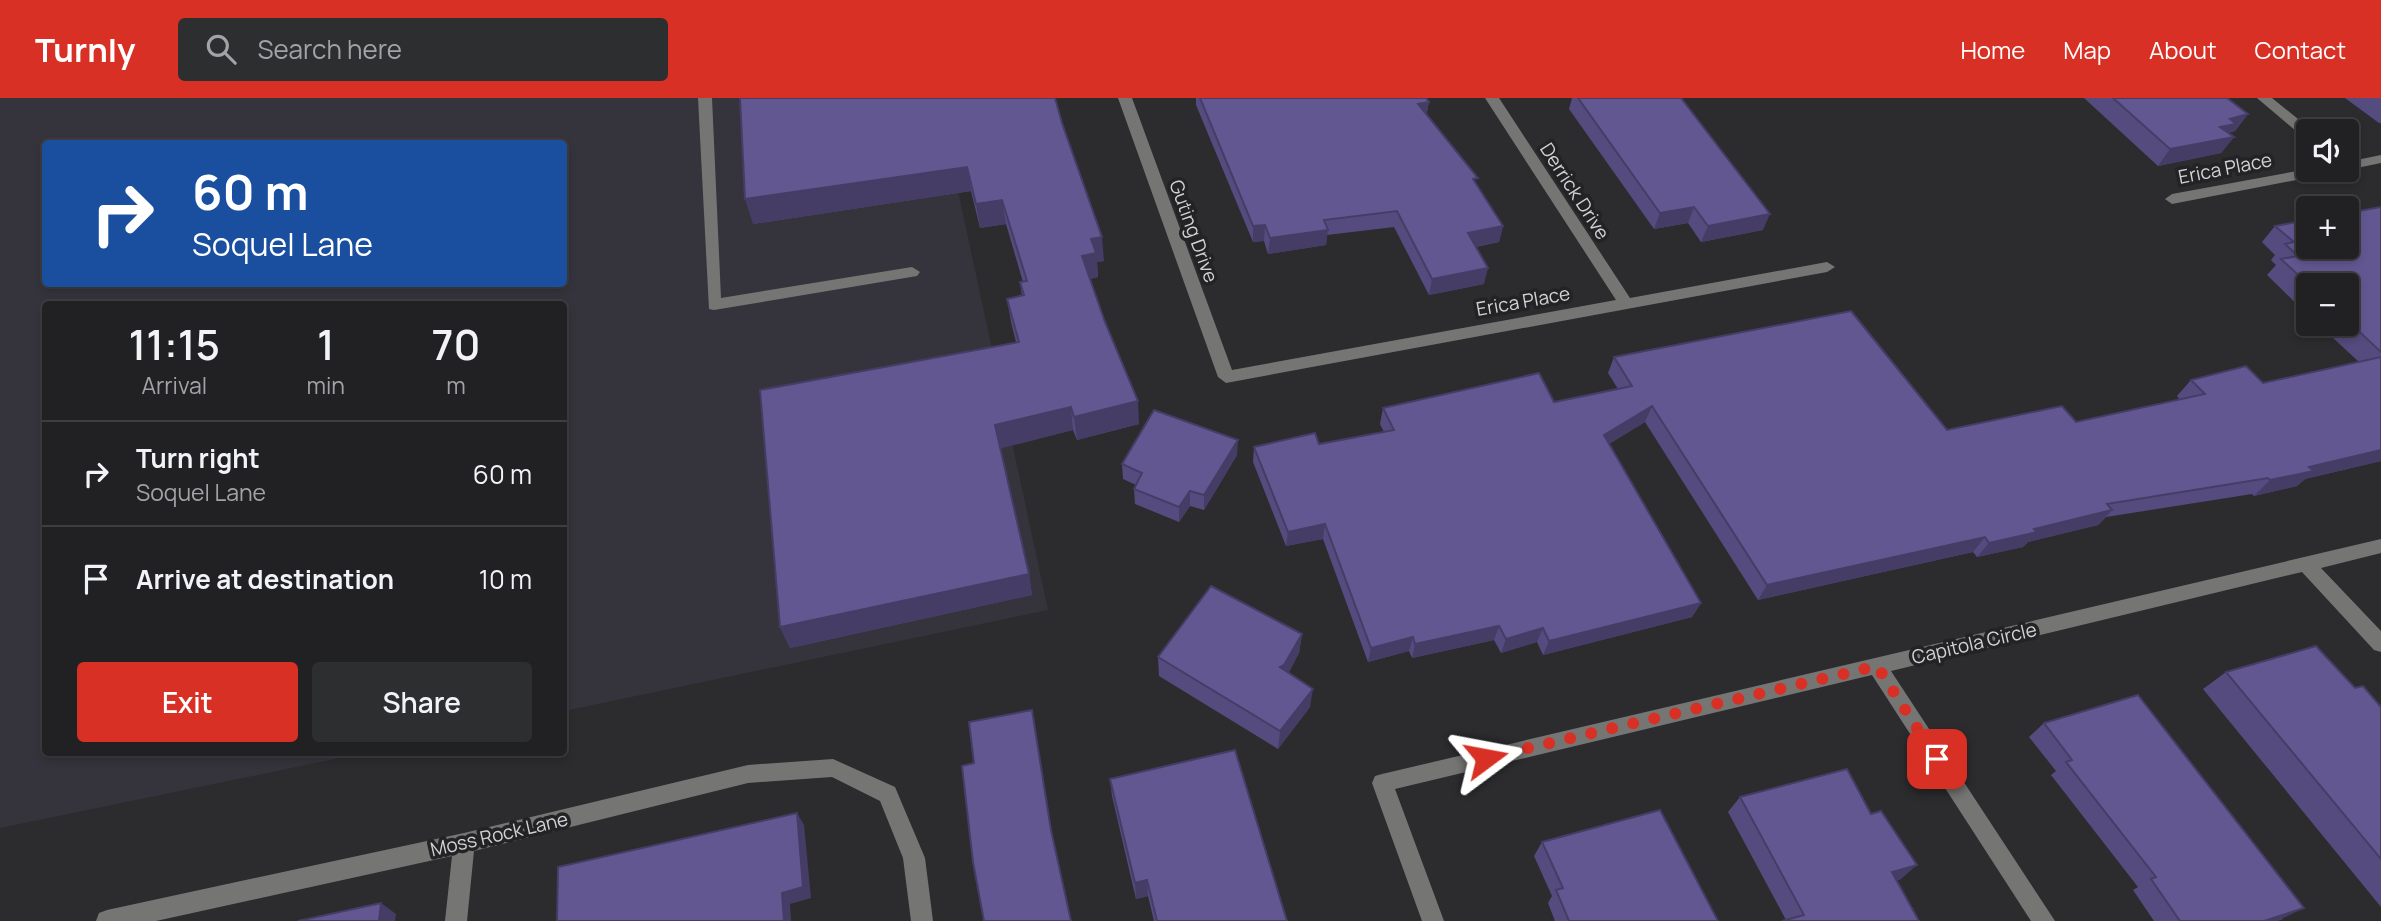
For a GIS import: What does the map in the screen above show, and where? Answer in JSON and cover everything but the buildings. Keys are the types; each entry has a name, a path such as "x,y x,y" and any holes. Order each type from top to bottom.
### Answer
{"street":[{"path":"705,98 714,305 912,272"},
{"name":"Guting Drive","path":"1125,98 1226,377"},
{"name":"Derrick Drive","path":"1492,98 1626,304"},
{"path":"2264,98 2296,124"},
{"path":"2359,164 2381,159"},
{"name":"Erica Place","path":"2172,199 2296,176"},
{"name":"Erica Place","path":"1226,377 1827,267"},
{"name":"Capitola Circle","path":"1433,921 1382,783 2381,546"},
{"path":"2306,564 2381,643"},
{"path":"1877,666 2043,921"},
{"name":"Moss Rock Lane","path":"107,921 464,843 748,774 833,768 888,794 914,859 922,921"},
{"path":"456,921 464,843"}],"shaded area":[{"path":"0,98 938,98 1048,610 567,710 567,301 42,301 42,756 349,756 0,828"}],"route":[{"path":"1486,758 1877,666 1937,759"}]}
